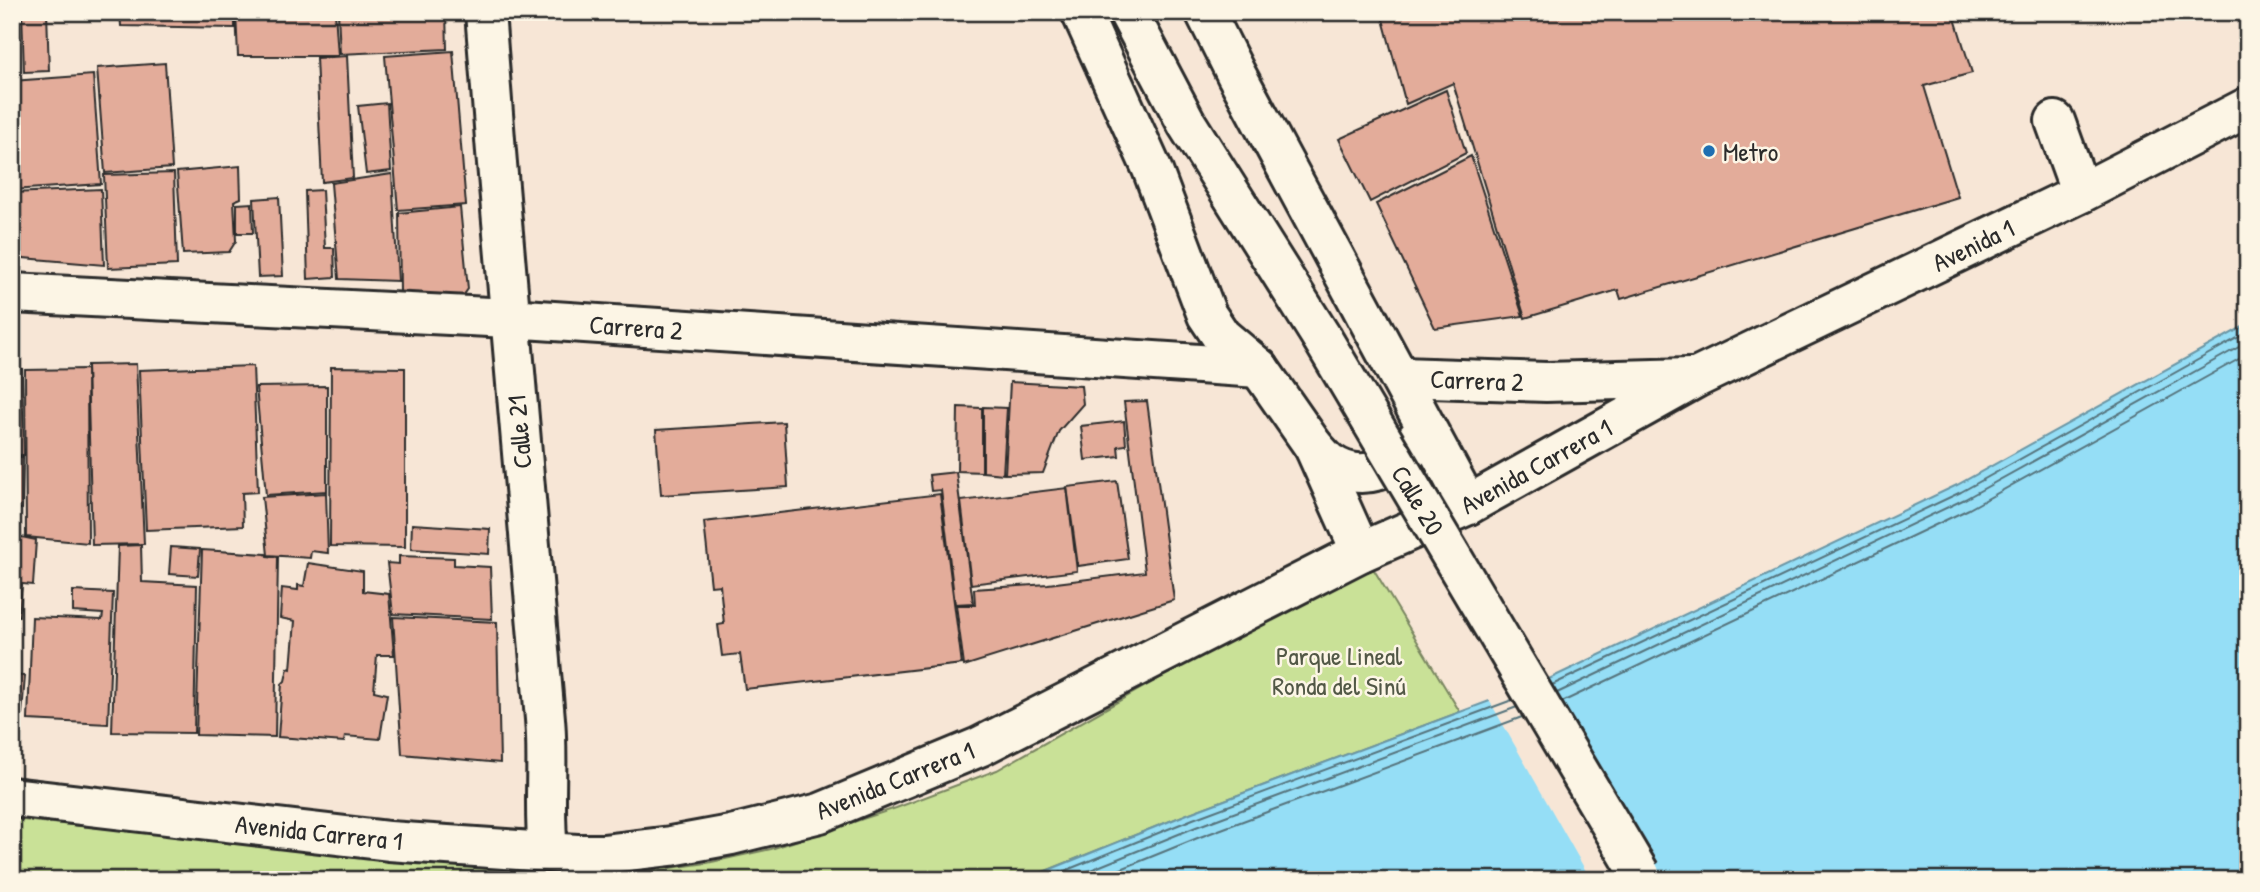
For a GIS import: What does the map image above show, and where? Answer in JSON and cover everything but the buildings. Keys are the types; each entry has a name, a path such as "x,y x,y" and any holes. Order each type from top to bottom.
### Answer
{"street":[{"name":"Calle 21","path":"485,12 547,741 545,825 548,851"},
{"path":"1081,12 1152,169 1207,315 1221,336 1259,368 1314,447 1331,464 1354,473 1378,472 1399,462 1416,443 1423,420"},
{"path":"1128,12 1187,124"},
{"path":"1154,12 1187,124"},
{"path":"1205,12 1401,377"},
{"name":"Avenida 1","path":"1696,378 2081,193 2248,107"},
{"path":"2055,121 2081,193"},
{"name":"Calle 20","path":"1187,124 1322,338 1643,880"},
{"name":"Carrera 2","path":"12,293 509,318 1259,368"},
{"name":"Carrera 2","path":"1468,505 1401,377 1546,383 1696,378"},
{"name":"Avenida Carrera 1","path":"12,797 389,841 603,854 731,835 820,813 979,747 1361,552 1468,505 1696,378"},
{"path":"1314,447 1361,552"}],"green space":[{"name":"Parque Lineal Ronda del Sinú","path":"1368,560 1460,712 1190,813 1023,880 12,880 12,819 582,876 633,873 707,863 771,849 896,808 997,770"}],"water":[{"path":"2248,324 2248,880 1024,880 1190,813 1551,678 1957,485"}],"pier":[{"path":"1547,676 1660,880 1591,880 1488,698"}],"place":[{"name":"Metro","path":"1709,151"}]}
